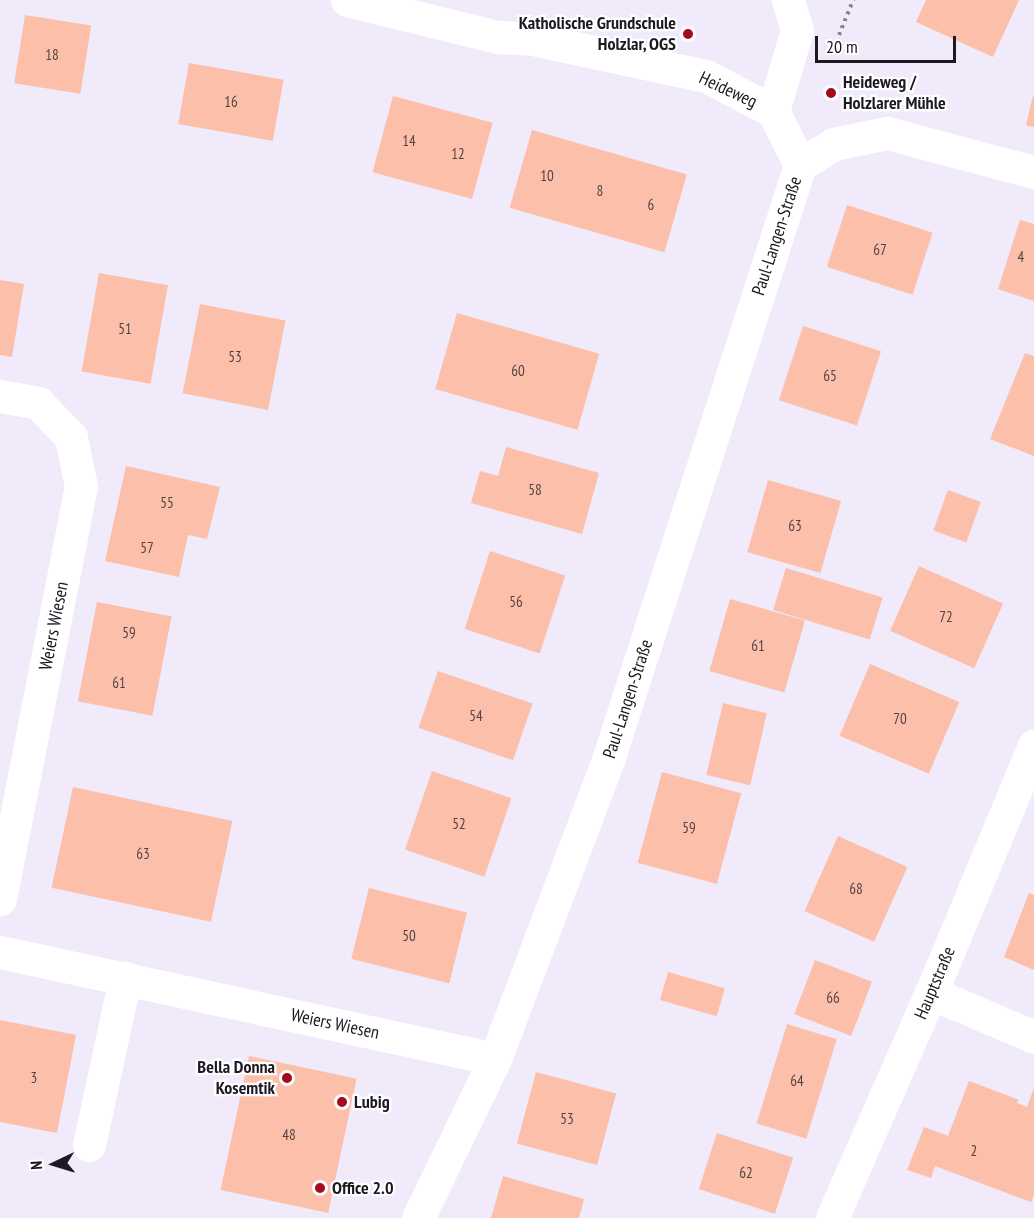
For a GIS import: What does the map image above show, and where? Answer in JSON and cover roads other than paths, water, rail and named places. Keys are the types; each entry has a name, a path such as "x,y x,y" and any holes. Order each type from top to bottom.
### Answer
{"street":[{"name":"Heideweg","path":"347,0 498,37 533,39 706,76 772,111 800,165"},
{"path":"772,111 797,30 783,2"},
{"path":"800,165 833,144 887,133 1034,172"},
{"name":"Paul-Langen-Straße","path":"418,1218 495,1059 609,757 800,165"},
{"name":"Weiers Wiesen","path":"0,396 38,403 71,437 81,486 0,899"},
{"name":"Hauptstraße","path":"832,1218 931,993 1034,746"},
{"name":"Weiers Wiesen","path":"0,951 495,1059"},
{"path":"89,1145 125,978"},
{"path":"931,993 1034,1037"}],"place":[{"name":"Katholische Grundschule Holzlar, OGS","path":"688,34"},
{"name":"Heideweg / Holzlarer Mühle","path":"831,93"},
{"name":"Bella Donna Kosemtik","path":"287,1078"},
{"name":"Lubig","path":"342,1102"},
{"name":"Office 2.0","path":"320,1188"}]}
